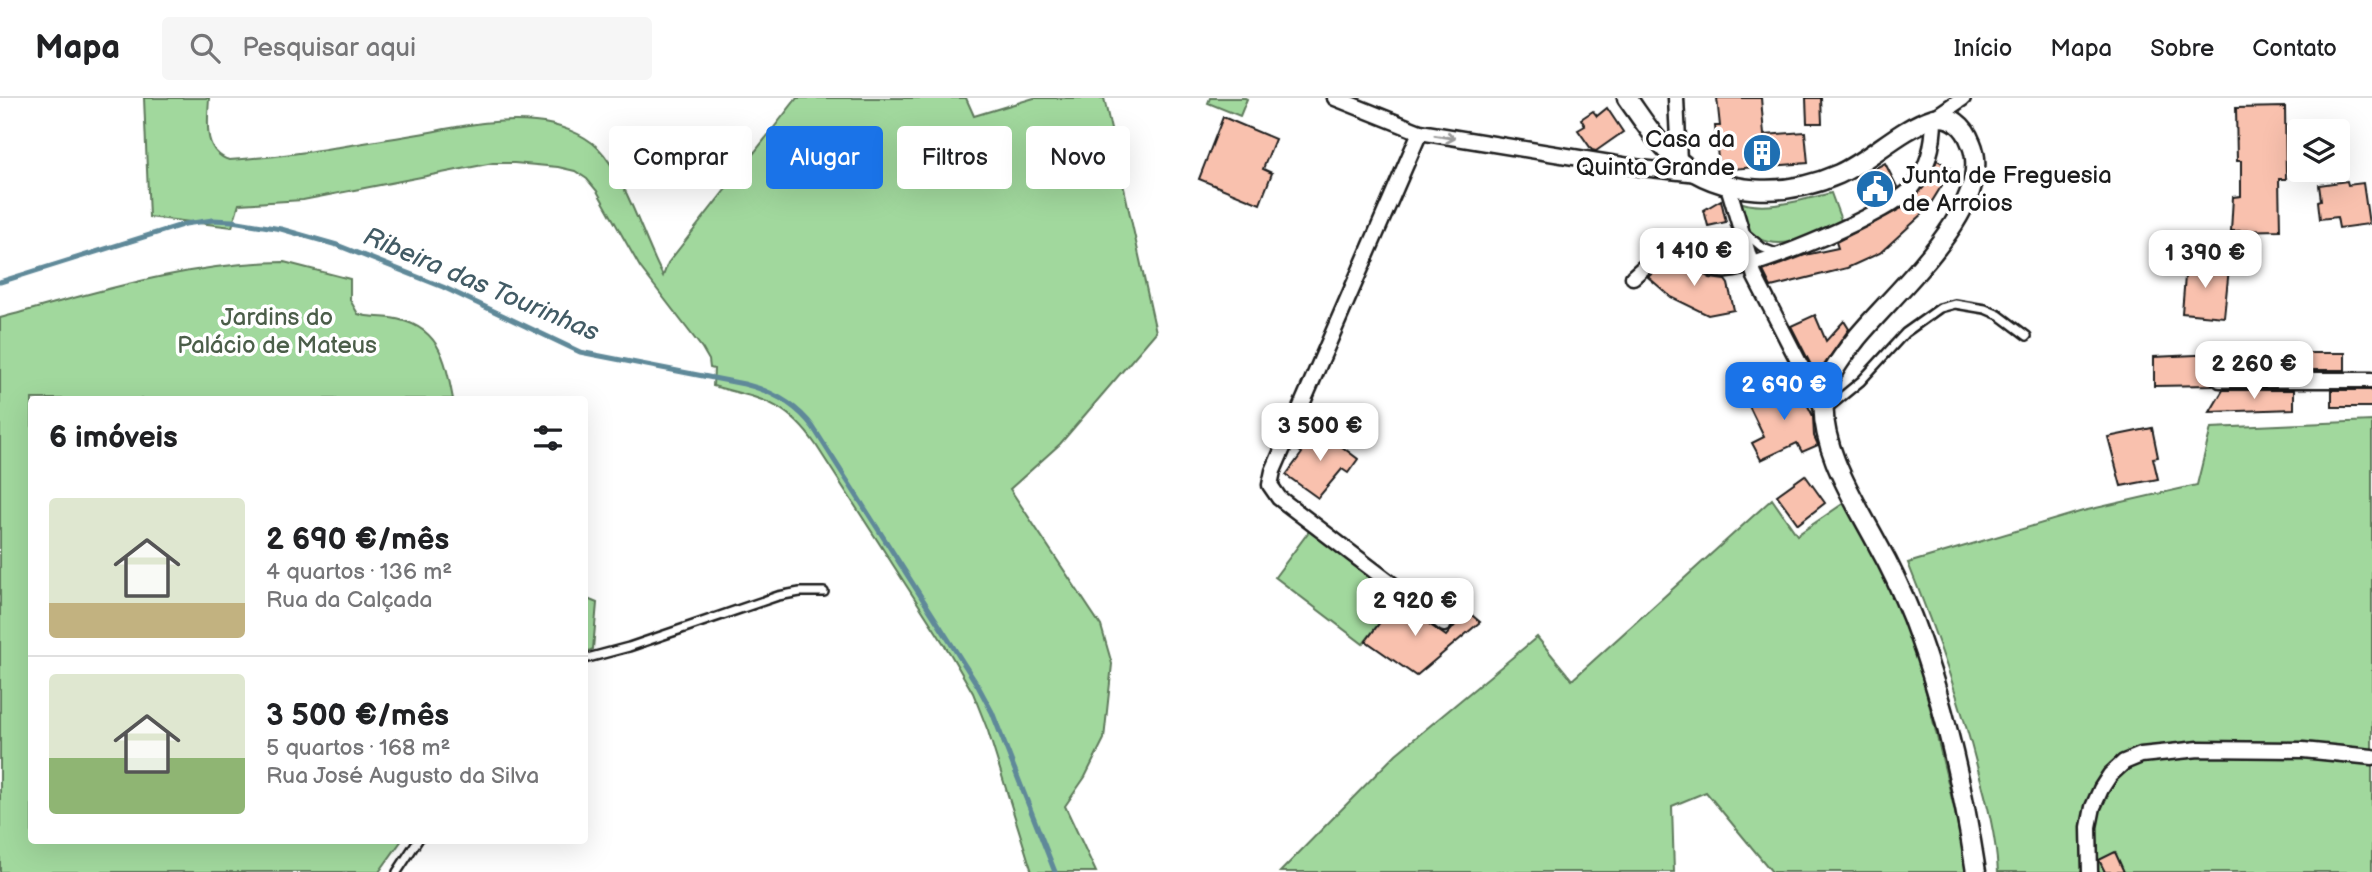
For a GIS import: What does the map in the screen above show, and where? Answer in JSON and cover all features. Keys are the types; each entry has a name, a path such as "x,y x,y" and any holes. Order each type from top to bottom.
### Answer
{"street":[{"path":"1335,98 1420,132 1641,168 1699,174"},
{"path":"1627,98 1662,145 1679,161 1699,174 1728,186 1765,191 1820,181 1841,173 1963,98"},
{"path":"1676,98 1679,161"},
{"path":"1959,124 1972,98"},
{"path":"1824,411 1827,384 1845,354 1931,253 1957,219 1971,193 1975,181 1976,157 1968,136 1959,124 1949,118 1934,118"},
{"path":"1633,277 1656,257 1672,251 1685,253 1716,270 1730,270 1779,254 1867,218 1905,195 1917,182 1929,155 1934,118"},
{"path":"1420,132 1275,466 1270,485 1276,495 1444,624"},
{"path":"1728,186 1750,264 1824,411 1841,475 1897,582 1912,618 1939,700 1968,824 1976,872"},
{"path":"2220,380 2372,380"},
{"path":"2090,872 2089,827 2093,807 2110,775 2124,762 2141,755 2199,749 2302,750 2372,757"}],"lane":[{"path":"1740,228 1763,247 1779,254"},
{"path":"1824,411 1861,381 1905,333 1940,308 1955,304 1985,309 1999,315 2027,336"},
{"path":"588,658 629,647 778,596 824,592"},
{"path":"397,872 415,844"}],"green space":[{"path":"144,98 209,98 208,134 214,150 229,160 277,156 491,122 535,122 561,127 577,134 598,148 608,160 609,189 624,189 663,276 668,263 726,189 752,189 752,156 766,138 766,189 883,189 883,126 775,126 797,98 966,98 974,116 1034,98 1104,98 1110,126 1026,126 1026,189 1124,189 1156,332 1060,444 1010,489 1101,626 1112,664 1104,739 1085,777 1065,806 1096,872 1032,872 988,731 973,693 951,655 805,430 783,410 771,404 713,386 714,369 710,368 702,348 640,267 597,191 587,179 575,171 558,167 493,163 303,200 239,204 232,227 149,217"},
{"path":"1210,98 1247,99 1240,116 1208,103"},
{"path":"1831,193 1842,223 1793,242 1767,242 1756,237 1745,224 1738,201 1759,206 1771,205"},
{"name":"Jardins do Palácio de Mateus","path":"284,262 350,279 350,300 358,314 407,322 430,336 443,357 452,396 28,396 28,844 399,844 379,872 0,872 0,318 140,281 248,264"},
{"path":"2372,421 2372,872 1998,872 1991,819 1970,740 1946,663 1908,563 2083,511 2197,485 2211,428"},
{"path":"1772,499 1797,535 1844,503 1884,573 1903,617 1922,678 1953,803 1966,872 1772,872 1706,792 1672,806 1674,872 1280,872 1396,754 1537,637 1572,680"},
{"path":"1310,530 1398,598 1363,644 1275,577"},
{"path":"588,599 597,603 593,649 588,652"}],"building":[{"name":"Casa da Quinta Grande","path":"1717,98 1761,98 1764,135 1805,132 1808,163 1719,170 1715,126 1720,126"},
{"path":"1806,98 1821,98 1822,123 1807,123"},
{"path":"2285,107 2286,179 2279,179 2280,230 2231,231 2233,197 2241,196 2236,108"},
{"path":"1607,108 1623,132 1596,151 1592,150 1578,130 1585,126 1581,119 1593,111 1597,116"},
{"path":"1223,117 1275,139 1263,169 1272,173 1260,204 1199,179"},
{"path":"1937,160 1952,169 1926,211 1880,253 1847,268 1771,287 1763,271 1805,255 1838,248 1836,242 1904,207 1925,186"},
{"name":"Junta de Freguesia de Arroios","path":"1885,163 1897,187 1867,206 1856,184 1873,176 1870,171"},
{"path":"2363,183 2369,224 2339,228 2337,217 2320,219 2319,185"},
{"path":"1721,200 1726,222 1708,226 1704,210"},
{"path":"1712,244 1732,246 1734,254 1738,253 1739,258 1716,259"},
{"path":"1673,262 1687,265 1710,278 1725,280 1734,310 1708,315 1671,297 1648,277 1662,265"},
{"path":"2186,264 2229,268 2224,317 2182,313"},
{"path":"1815,315 1826,341 1844,321 1849,329 1822,368 1814,371 1791,326"},
{"path":"2259,352 2260,370 2216,371 2211,376 2212,385 2154,386 2154,357"},
{"path":"2288,353 2345,353 2345,370 2288,370"},
{"path":"1796,382 1813,416 1814,436 1818,445 1802,452 1797,443 1761,460 1752,443 1764,437 1749,406"},
{"path":"2223,390 2294,390 2294,409 2210,412"},
{"path":"2332,390 2372,390 2372,407 2332,407"},
{"path":"1316,427 1358,459 1348,473 1342,469 1318,498 1286,475 1302,453 1298,450"},
{"path":"2152,428 2158,457 2153,458 2158,479 2121,486 2108,437"},
{"path":"1805,475 1825,503 1798,524 1777,495"},
{"path":"1396,601 1446,636 1467,611 1480,622 1416,676 1366,641"},
{"path":"2115,852 2124,872 2105,872 2099,860"}],"waterway":[{"name":"Ribeira das Tourinhas","path":"0,282 185,224 213,220 232,221 281,229 337,245 443,287 580,352 744,384 783,400 813,427 978,686 992,712 1055,872"}],"place":[{"name":"Casa da Quinta Grande","path":"1762,153"},
{"name":"Junta de Freguesia de Arroios","path":"1875,189"}]}
